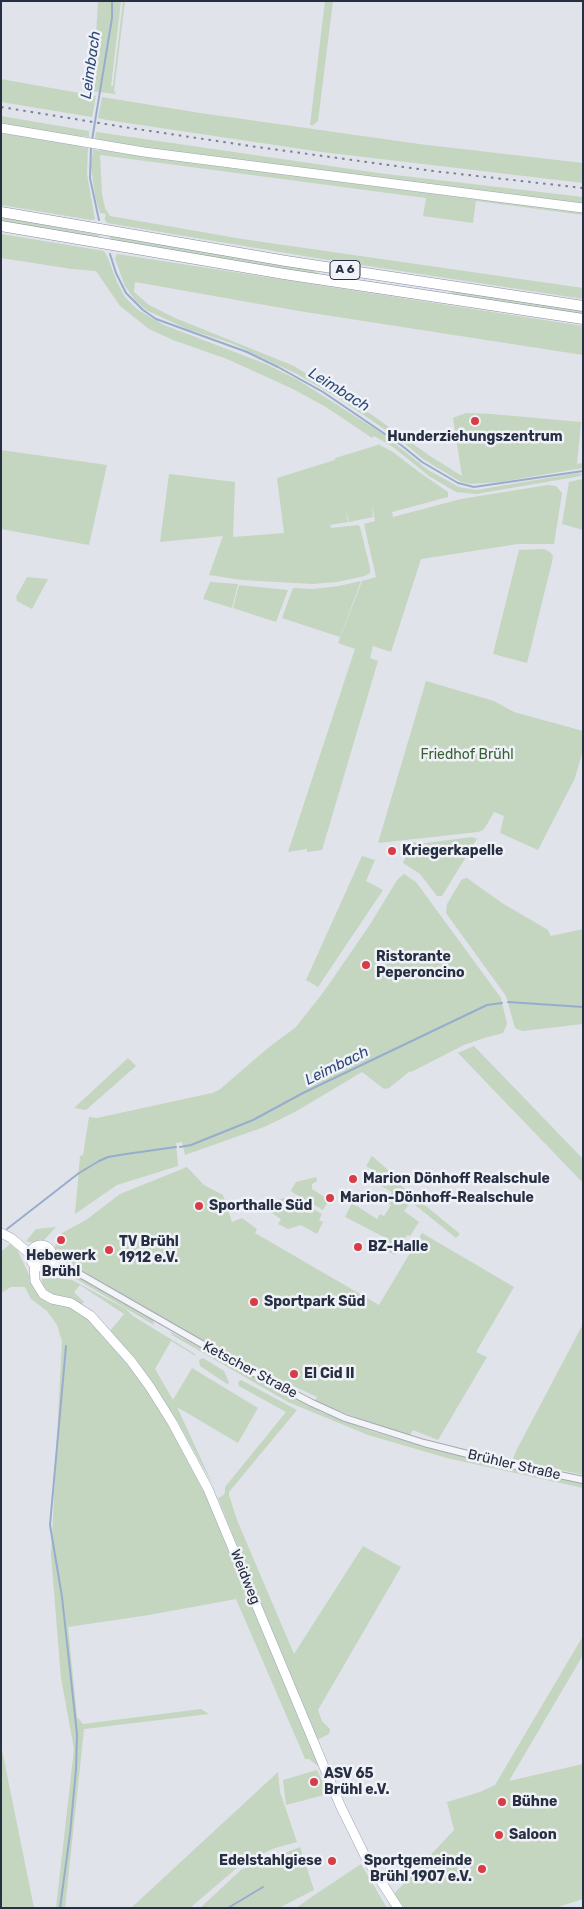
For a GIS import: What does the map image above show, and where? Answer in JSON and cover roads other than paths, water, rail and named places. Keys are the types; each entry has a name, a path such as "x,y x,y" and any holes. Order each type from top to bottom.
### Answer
{"highway":[{"name":"A 6","path":"1,212 286,261 583,306"},
{"name":"A 6","path":"1,226 293,275 583,319"}],"main road":[{"path":"1,128 249,166 583,208"},
{"path":"6,1235 32,1250 45,1262 52,1252 43,1244 32,1250"},
{"name":"Weidweg","path":"45,1262 35,1281 39,1288 46,1296 71,1303 91,1316 137,1369 172,1422 208,1489 340,1805 369,1863 398,1908"}],"street":[{"name":"Ketscher Straße","path":"45,1262 66,1266 227,1359 312,1404 366,1426 446,1449"},
{"name":"Brühler Straße","path":"446,1449 583,1480"}],"waterway":[{"name":"Leimbach","path":"92,140 112,18 112,1"},
{"name":"Leimbach","path":"91,147 90,178 99,220"},
{"name":"Leimbach","path":"110,254 116,273 126,293 143,310 156,319 247,352 278,367 323,392 401,445 422,462 458,483 474,487 583,471"},
{"name":"Leimbach","path":"508,1002 583,1007"},
{"name":"Leimbach","path":"180,1147 191,1145 253,1120 303,1093 487,1005 502,1003"},
{"name":"Leimbach","path":"7,1229 79,1173 99,1161 108,1157 176,1147"},
{"path":"60,1908 70,1834 77,1734 62,1597 50,1525 66,1346"},
{"path":"228,1908 263,1887"}],"railway":[{"path":"1,107 257,147 433,171 583,188"}],"place":[{"name":"Hunderziehungszentrum","path":"475,421"},
{"name":"Kriegerkapelle","path":"392,851"},
{"name":"Ristorante Peperoncino","path":"366,965"},
{"name":"Marion Dönhoff Realschule","path":"353,1179"},
{"name":"Marion-Dönhoff-Realschule","path":"330,1198"},
{"name":"Sporthalle Süd","path":"199,1206"},
{"name":"Hebewerk Brühl","path":"61,1240"},
{"name":"BZ-Halle","path":"358,1247"},
{"name":"TV Brühl 1912 e.V.","path":"109,1250"},
{"name":"Sportpark Süd","path":"254,1302"},
{"name":"El Cid II","path":"294,1374"},
{"name":"ASV 65 Brühl e.V.","path":"314,1782"},
{"name":"Bühne","path":"502,1802"},
{"name":"Saloon","path":"499,1835"},
{"name":"Edelstahlgiese","path":"332,1861"},
{"name":"Sportgemeinde Brühl 1907 e.V.","path":"482,1869"}],"park label":[{"name":"Friedhof Brühl","path":"467,755"}]}
